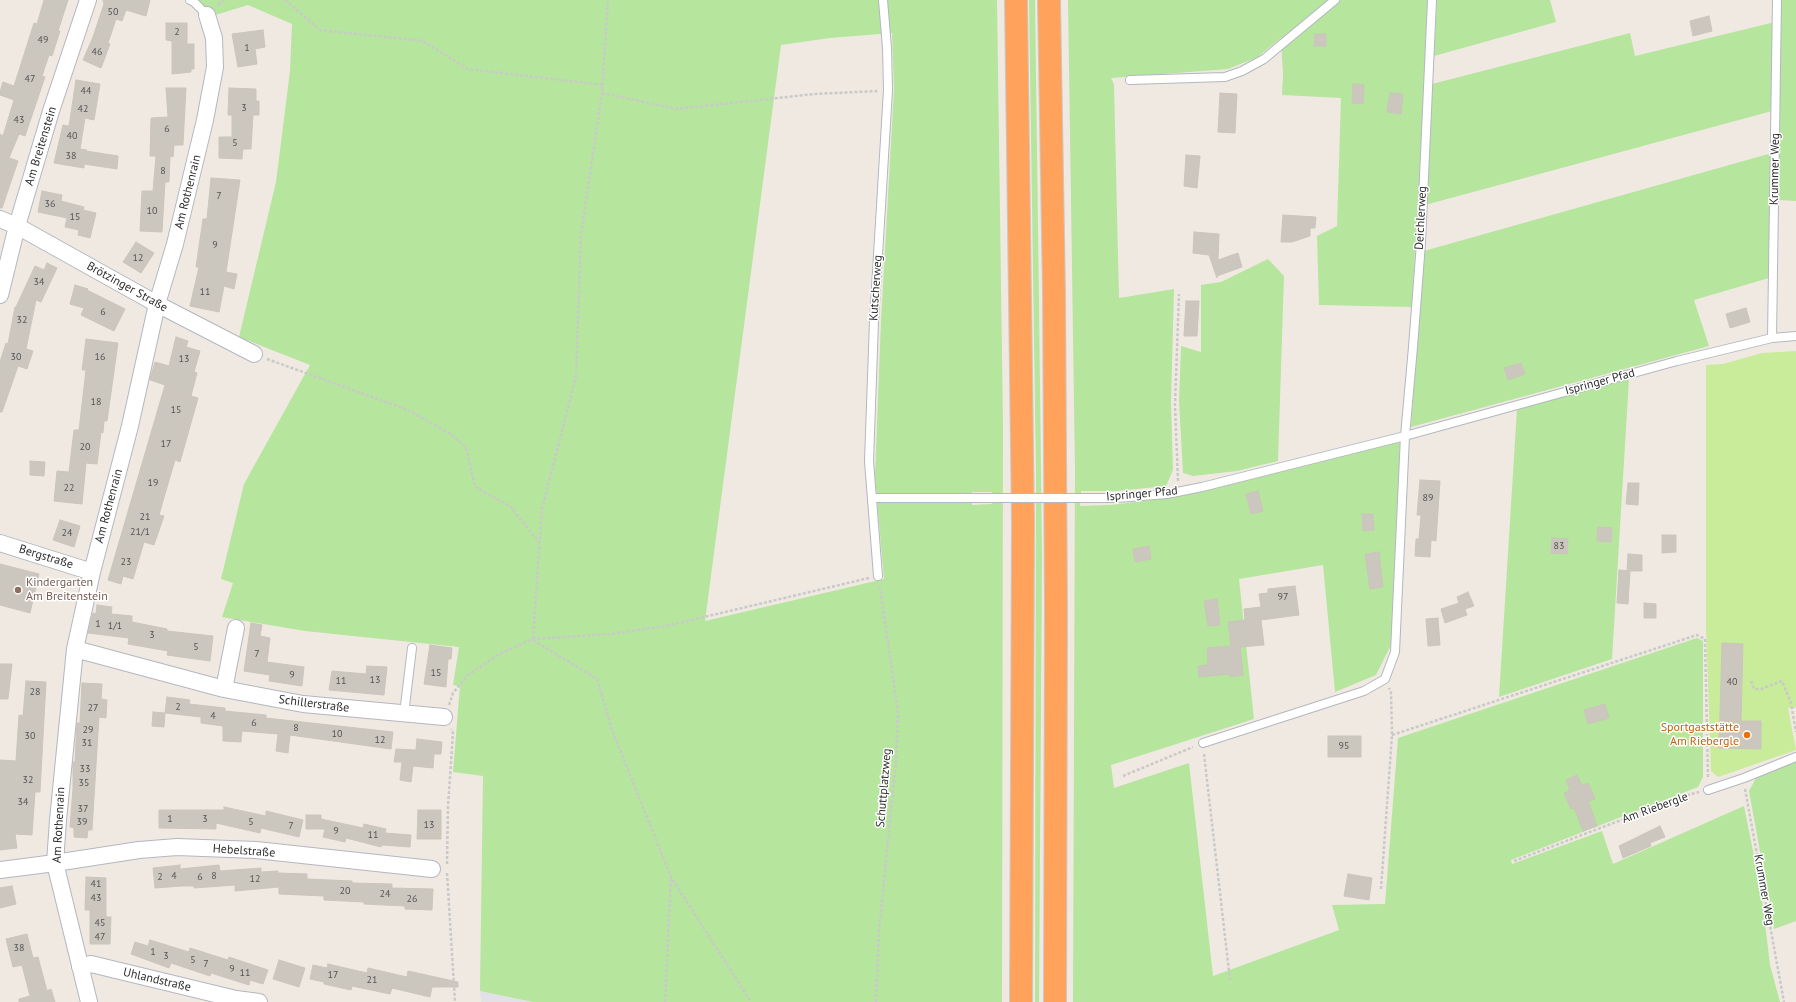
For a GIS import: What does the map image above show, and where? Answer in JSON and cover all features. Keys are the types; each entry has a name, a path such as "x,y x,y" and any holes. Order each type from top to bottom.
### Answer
{"highway":[{"path":"1016,0 1023,522 1021,1002"},
{"path":"1049,0 1054,293 1056,544 1054,1002"}],"street":[{"name":"Am Breitenstein","path":"0,295 17,226 51,111 88,0"},
{"name":"Am Rothenrain","path":"89,1002 56,863 60,797 75,649 92,572 130,426 157,304 175,244 205,120 215,67 214,38 207,15"},
{"name":"Brötzinger Straße","path":"0,219 17,226 157,304 254,354"},
{"name":"Bergstraße","path":"0,543 92,572"},
{"path":"224,689 236,628"},
{"name":"Schillerstraße","path":"75,649 224,689 303,704 444,717"},
{"name":"Hebelstraße","path":"0,870 139,850 176,847 256,850 432,870"},
{"name":"Uhlandstraße","path":"80,967 91,964 236,999 258,1002"}],"lane":[{"path":"190,0 207,15"},
{"name":"Kutscherweg","path":"878,576 869,453 874,321 888,90 887,48 883,0"},
{"path":"1130,80 1225,77 1242,71 1264,59 1335,0"},
{"name":"Deichlerweg","path":"1405,436 1421,242 1432,0"},
{"name":"Krummer Weg","path":"1772,338 1777,0"},
{"name":"Ispringer Pfad","path":"872,498 1117,498 1178,492 1405,436 1677,361 1772,338 1796,336"},
{"path":"1203,743 1364,691 1385,679 1395,652 1405,436"},
{"path":"404,714 412,648"},
{"path":"1708,790 1744,778 1796,756"}],"path":[{"path":"285,0 320,30 422,41 468,69 603,85"},
{"path":"533,639 542,509 576,376 581,234 603,85 608,0"},
{"path":"602,93 677,109 814,94 888,90"},
{"path":"1178,492 1175,406 1179,294"},
{"path":"254,354 408,410 449,433 466,447 475,487 510,506 540,544"},
{"path":"455,1002 446,871 452,733 444,717 453,693 468,675 501,653 533,639 610,634 666,626 878,576"},
{"name":"Schuttplatzweg","path":"876,1002 879,931 896,761 898,713 878,576"},
{"path":"1392,735 1697,635 1705,638 1708,790"},
{"path":"533,639 596,679 612,730 671,876 752,1002"},
{"path":"1381,888 1392,735 1391,692 1385,679"},
{"path":"1751,681 1754,689 1762,689 1782,681 1790,703 1796,732"},
{"path":"1123,776 1203,743 1230,980"},
{"name":"Krummer Weg","path":"1744,778 1784,1002"},
{"name":"Am Riebergle","path":"1514,861 1684,796 1708,790"},
{"path":"665,1002 671,876"}],"shaded area":[{"path":"480,991 533,1002 481,1002"}],"green space":[{"path":"198,0 997,0 1003,426 1002,1002 533,1002 480,991 483,776 453,772 460,686 453,685 459,647 305,631 222,617 233,583 221,579 244,484 310,365 239,337 276,182 290,71 292,24 248,5 212,16","holes":["892,33 894,89 881,321 875,476 884,579 705,621 781,45 830,38","972,492 992,492 992,504 972,505"]},
{"path":"1029,0 1035,0 1042,557 1039,1002 1035,1002 1036,471"},
{"path":"1068,0 1429,0 1412,307 1319,305 1317,236 1337,226 1341,98 1282,95 1283,75 1281,38 1256,58 1228,69 1111,78 1114,84 1119,298 1174,289 1171,403 1173,470 1166,486 1117,491 1081,491 1080,506 1111,505 1175,497 1396,441 1400,443 1392,643 1376,675 1335,692 1323,565 1239,579 1254,719 1111,765 1114,788 1189,763 1213,976 1339,930 1332,905 1385,904 1398,738 1697,638 1703,641 1703,777 1698,787 1511,860 1512,864 1602,831 1613,864 1744,806 1761,891 1770,965 1780,1002 1073,1002 1075,469"},
{"path":"1437,0 1550,0 1556,22 1434,56"},
{"path":"1779,0 1796,0 1796,201 1779,200"},
{"path":"1775,22 1772,111 1425,205 1432,84 1630,33 1635,56"},
{"path":"1772,153 1769,278 1694,300 1709,346 1411,427 1424,251"},
{"path":"1268,259 1284,276 1278,461 1237,471 1193,476 1183,473 1179,401 1181,346 1201,352 1201,285 1221,282"},
{"path":"1796,351 1796,708 1788,708 1796,750 1718,777 1711,771 1706,628 1706,365 1723,364 1762,353"},
{"path":"1629,379 1612,659 1499,697 1517,409"},
{"path":"1796,759 1796,921 1774,929 1749,791 1756,778 1764,772"}],"building":[{"path":"44,0 68,0 52,56 49,55 42,76 45,77 25,136 19,134 9,158 18,161 2,208 0,208 0,134 3,136 14,100 0,95 0,92 3,82 14,86 34,23 37,24"},
{"path":"103,0 150,0 146,16 126,10 122,21 116,19 108,43 110,44 101,68 83,60 93,37 104,4"},
{"path":"1709,16 1712,31 1693,36 1690,21"},
{"path":"166,23 187,23 187,44 194,44 194,69 191,69 191,72 172,74 172,41 166,40"},
{"path":"263,30 265,47 255,49 257,64 238,67 232,34"},
{"path":"1315,34 1326,34 1326,46 1314,46"},
{"path":"76,80 100,84 94,120 85,118 80,149 118,156 117,169 84,164 84,168 54,163 63,125 69,126"},
{"path":"1353,84 1364,85 1363,104 1352,103"},
{"path":"166,88 186,88 183,145 174,145 173,157 170,156 169,182 165,182 162,232 140,231 142,191 153,191 156,156 150,156 151,118 168,117"},
{"path":"229,88 256,89 256,101 259,101 259,115 253,115 251,149 243,149 242,159 219,158 219,137 232,137 232,115 228,115"},
{"path":"1220,93 1237,94 1235,133 1218,132"},
{"path":"1390,93 1403,94 1401,114 1387,112"},
{"path":"1186,155 1200,156 1197,188 1184,186"},
{"path":"211,178 240,180 226,272 237,274 234,289 224,286 219,312 190,306 199,267 196,267 203,219 207,219"},
{"path":"42,191 62,195 61,201 84,207 83,210 96,213 90,238 78,235 79,230 65,227 67,218 38,212"},
{"path":"1283,215 1316,217 1315,228 1310,228 1310,236 1292,242 1281,242"},
{"path":"1194,232 1219,234 1218,260 1238,253 1242,267 1217,276 1217,278 1209,255 1193,253"},
{"path":"136,242 154,253 141,273 123,262"},
{"path":"47,263 57,268 41,302 36,300 26,349 33,351 27,369 18,366 2,412 0,412 0,362 6,343 8,344 15,307 35,266 44,270"},
{"path":"75,285 88,289 87,290 125,309 114,331 81,315 84,308 70,304"},
{"path":"1186,301 1199,301 1197,336 1184,336"},
{"path":"1746,308 1750,322 1730,328 1726,314"},
{"path":"176,337 188,341 186,347 200,351 194,372 197,373 191,396 198,398 180,462 175,460 159,515 164,516 154,545 144,542 133,579 123,576 121,584 108,580 165,385 150,379 155,362 169,366"},
{"path":"86,339 118,343 107,421 104,421 103,433 101,432 97,464 86,463 82,504 54,501 57,471 69,472 74,430 79,430 86,370 82,370"},
{"path":"1521,363 1525,374 1508,380 1504,368"},
{"path":"30,461 45,462 44,476 30,475"},
{"path":"1420,480 1440,481 1436,541 1431,540 1430,557 1415,556 1416,539 1419,539 1421,515 1417,515"},
{"path":"1628,483 1639,483 1638,505 1626,504"},
{"path":"1258,491 1263,511 1251,514 1246,494"},
{"path":"1362,514 1373,514 1374,530 1363,531"},
{"path":"60,520 80,526 74,547 53,540"},
{"path":"1598,527 1612,528 1611,542 1597,541"},
{"path":"1662,535 1676,535 1676,552 1662,553"},
{"path":"1552,538 1568,539 1567,554 1551,553"},
{"path":"1149,546 1151,559 1135,562 1133,549"},
{"path":"1379,552 1383,587 1370,589 1365,554"},
{"path":"1628,554 1642,555 1642,571 1627,571"},
{"name":"Kindergarten Am Breitenstein","path":"0,564 39,574 30,613 0,605"},
{"path":"1619,570 1630,571 1628,604 1617,603"},
{"path":"1295,586 1299,615 1261,620 1264,645 1240,647 1243,675 1230,677 1230,674 1199,677 1198,666 1208,665 1207,648 1231,646 1228,622 1245,620 1244,609 1261,607 1259,594 1268,593 1268,589"},
{"path":"1468,592 1474,606 1465,609 1467,615 1445,623 1441,609 1459,603 1457,597"},
{"path":"1217,599 1220,625 1208,626 1204,601"},
{"path":"1644,603 1656,604 1656,618 1644,618"},
{"path":"97,605 112,607 111,614 132,616 132,622 167,629 167,631 213,636 210,661 167,655 168,651 128,644 129,638 88,633 93,613 96,614"},
{"path":"1438,618 1440,645 1428,646 1426,619"},
{"path":"251,623 262,625 260,636 270,638 267,662 304,667 302,686 269,681 270,675 244,671"},
{"path":"1722,643 1743,644 1741,721 1761,721 1761,749 1719,748"},
{"path":"430,645 452,648 451,659 448,659 446,687 424,684"},
{"path":"0,664 12,664 8,699 0,699"},
{"path":"367,666 387,667 384,695 329,690 332,671 366,674"},
{"path":"26,681 46,682 40,792 35,792 32,835 15,834 17,848 0,850 0,760 16,761 19,715 23,716"},
{"path":"82,683 102,684 101,699 107,700 106,718 99,717 92,830 88,830 87,838 74,837 74,828 70,827 73,789 73,762 75,762 77,723 80,723"},
{"path":"167,697 190,700 189,704 225,708 225,711 266,715 266,718 393,732 391,749 290,735 288,753 276,751 278,734 242,731 241,742 223,741 223,726 201,723 201,717 165,713"},
{"path":"1605,704 1609,718 1588,724 1584,710"},
{"path":"153,712 165,713 164,727 152,726"},
{"path":"1328,736 1361,736 1361,757 1328,757"},
{"path":"417,739 442,742 441,754 434,754 433,768 413,766 411,782 400,780 402,762 394,762 396,749 416,750"},
{"path":"1577,775 1582,785 1588,783 1595,799 1588,801 1597,826 1583,831 1574,808 1571,809 1564,793 1570,790 1566,780"},
{"path":"224,807 266,816 266,811 303,820 299,837 261,828 260,833 216,823 216,829 159,828 159,810 224,810"},
{"path":"418,810 441,810 441,839 417,839"},
{"path":"306,815 321,815 321,819 363,828 364,824 386,829 385,833 411,835 410,847 382,845 381,847 346,838 345,842 323,837 325,829 306,829"},
{"path":"1660,826 1665,837 1650,843 1651,846 1623,858 1619,846"},
{"path":"180,865 180,869 219,865 220,871 261,868 261,872 278,871 278,873 307,874 307,879 352,881 352,883 392,884 392,888 433,889 432,910 405,909 405,906 364,904 364,902 324,900 324,896 279,894 279,887 235,891 235,885 194,888 194,886 182,886 155,888 153,868"},
{"path":"1348,874 1372,878 1369,900 1344,896"},
{"path":"86,877 106,878 106,917 111,917 110,944 90,944 90,910 85,910"},
{"path":"12,886 16,904 0,908 0,888"},
{"path":"27,934 33,958 38,957 47,991 51,989 55,1002 19,1002 19,999 30,996 22,965 13,967 6,939"},
{"path":"150,940 189,952 190,948 228,960 229,957 268,970 263,984 250,980 249,985 211,973 210,976 171,963 169,968 131,954 135,942 148,946"},
{"path":"279,960 305,968 299,987 273,979"},
{"path":"328,964 367,973 368,968 407,977 408,971 458,982 458,987 432,987 430,997 392,988 390,994 352,986 351,990 324,984 324,982 310,979 313,965 327,968"}],"place":[{"name":"Kindergarten Am Breitenstein","path":"18,590"},
{"name":"Sportgaststätte Am Riebergle","path":"1747,735"}]}
